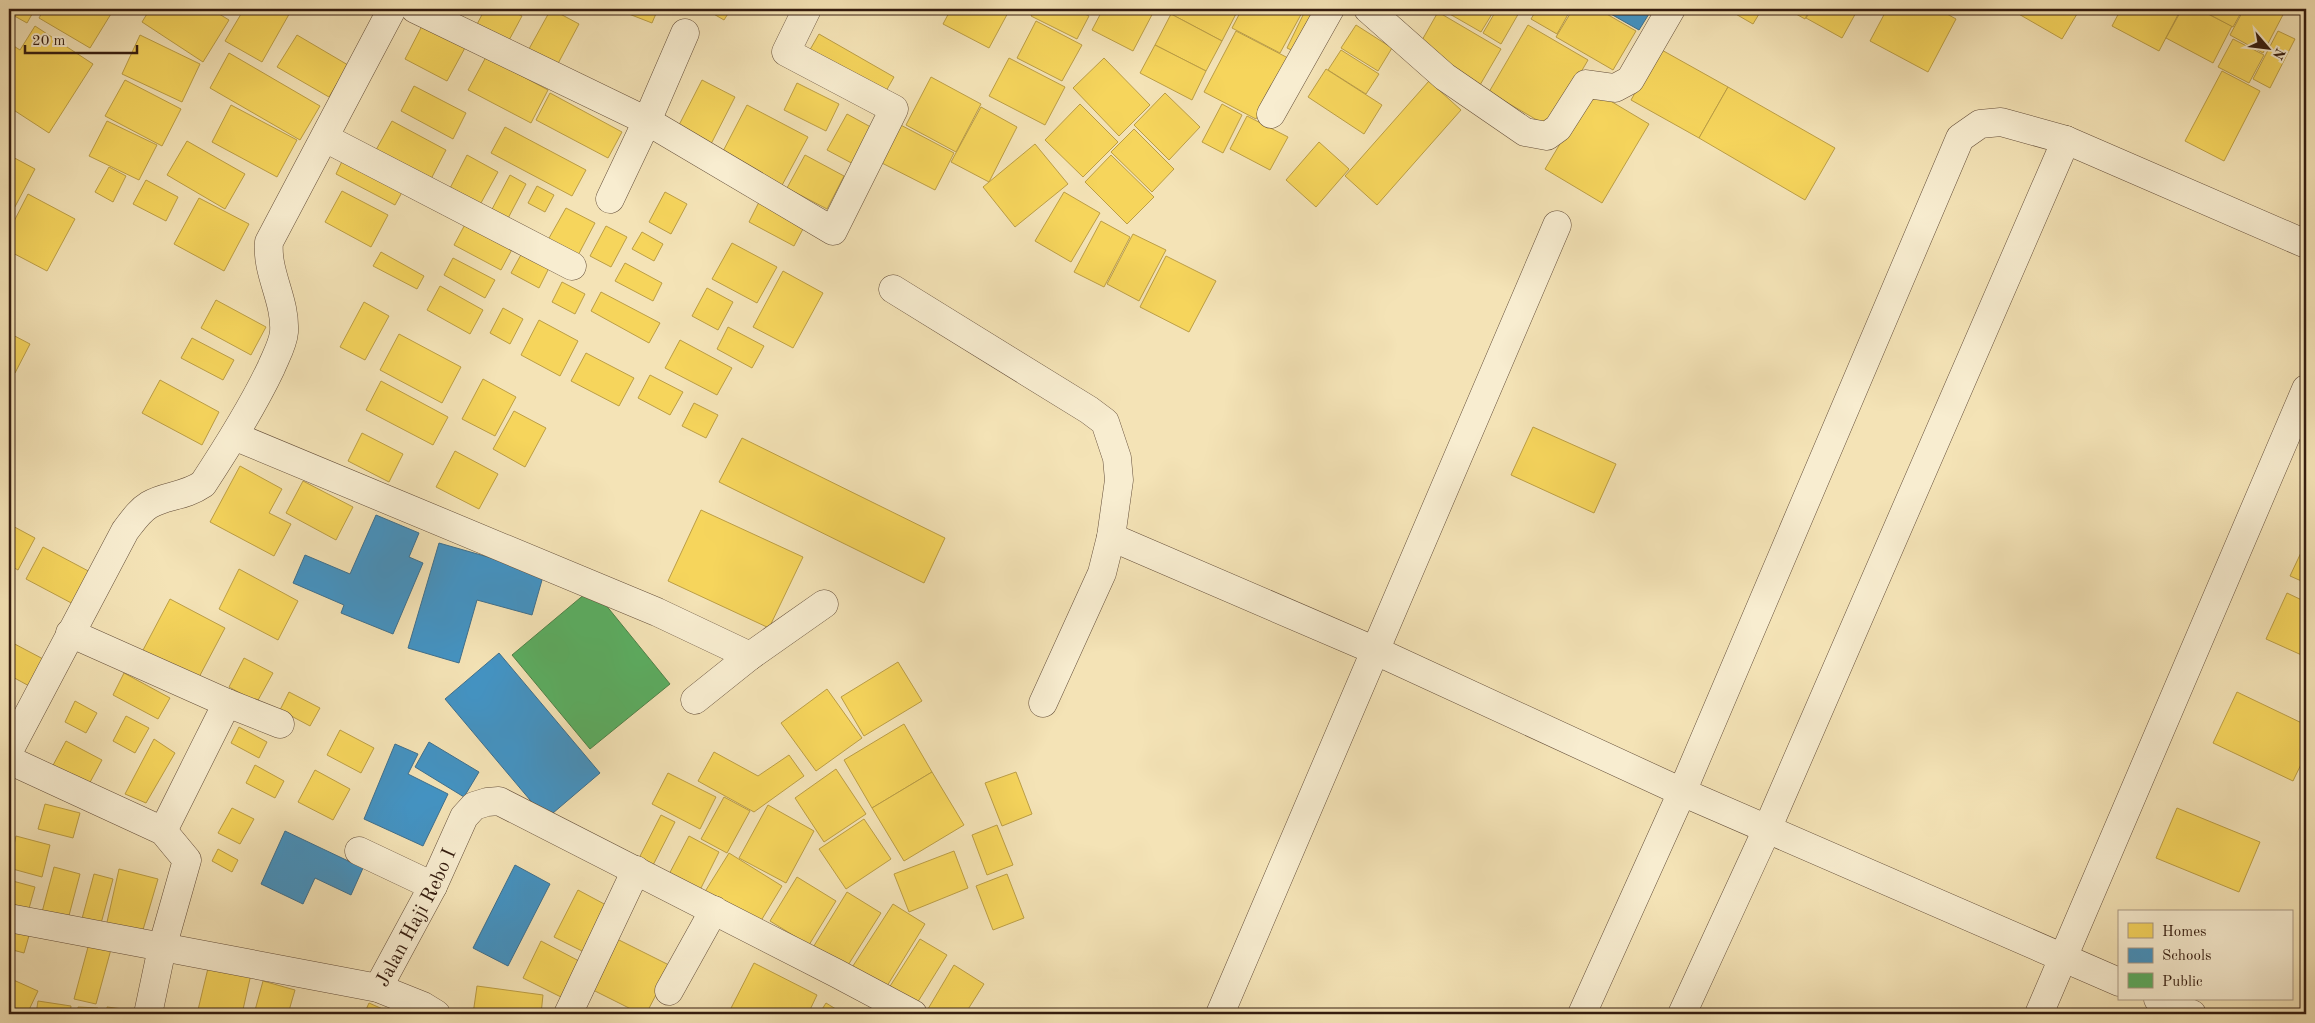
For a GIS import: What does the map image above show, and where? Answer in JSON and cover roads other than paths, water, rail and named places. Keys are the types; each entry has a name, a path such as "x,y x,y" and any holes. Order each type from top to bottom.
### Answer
{"street":[{"path":"9,751 125,531 136,516 149,504 191,492 203,484 259,394 284,334 280,294 268,263 268,242 392,9"},
{"path":"415,9 647,121 833,230 894,109 786,52 807,9"},
{"path":"1271,114 1330,9"},
{"path":"1368,9 1445,77 1525,132 1547,136 1558,128 1586,84 1615,88 1630,80 1671,9"},
{"path":"610,199 647,121 685,33"},
{"path":"1582,1014 1682,792 1960,138 1980,124 2001,122 2066,140 2306,244"},
{"path":"325,138 572,266"},
{"path":"1682,1014 1768,827 2066,140"},
{"path":"1220,1014 1557,225"},
{"path":"893,288 1089,410 1105,422 1117,458 1119,480 1111,537 1102,572 1043,703"},
{"path":"2039,1014 2306,388"},
{"path":"234,436 657,612 750,656"},
{"path":"1111,537 1376,651 1682,792 1768,827 2118,982"},
{"path":"695,700 750,656 824,604"},
{"path":"70,633 227,703 280,724"},
{"path":"163,832 227,703"},
{"path":"9,760 163,832 187,860 162,948 148,1014"},
{"name":"Jalan Haji Rebo I","path":"9,918 378,988 433,886 464,817 474,806 499,801 913,1014"},
{"path":"359,851 433,886"},
{"path":"568,1014 636,870"},
{"path":"669,991 714,910"},
{"path":"378,988 423,1006 436,1014"},
{"path":"2160,1000 2192,1014"}]}
